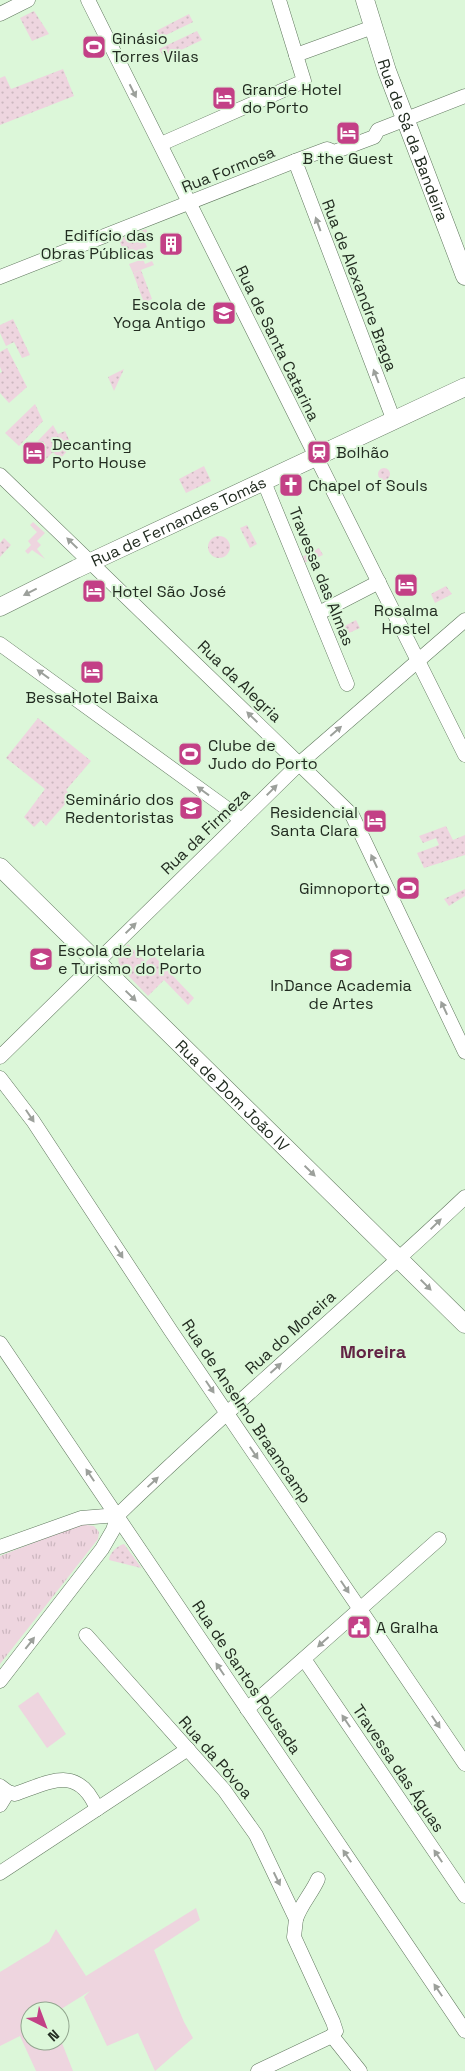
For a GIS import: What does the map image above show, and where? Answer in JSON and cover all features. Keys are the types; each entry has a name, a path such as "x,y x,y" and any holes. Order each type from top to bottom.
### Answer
{"main road":[{"name":"Rua de Sá da Bandeira","path":"365,0 405,120 465,276"},
{"name":"Rua de Fernandes Tomás","path":"0,607 465,387"},
{"name":"Rua de Dom João IV","path":"0,867 465,1324"}],"street":[{"path":"0,14 28,0"},
{"name":"Rua de Santa Catarina","path":"88,0 315,458 465,755"},
{"path":"161,144 304,81 279,0"},
{"path":"296,55 373,27"},
{"name":"Rua Formosa","path":"0,277 327,149 334,152 374,138 378,130 465,96"},
{"name":"Rua de Alexandre Braga","path":"296,161 394,421"},
{"name":"Rua da Alegria","path":"0,475 300,763 354,820 465,1052"},
{"name":"Travessa das Almas","path":"264,482 347,684"},
{"path":"319,613 379,582"},
{"name":"Rua da Firmeza","path":"0,1057 356,706 418,659 465,620"},
{"path":"0,644 233,813 241,821"},
{"name":"Rua de Anselmo Braamcamp","path":"0,1078 28,1113 359,1609 465,1764"},
{"name":"Rua do Moreira","path":"118,1515 227,1412 399,1259 465,1197"},
{"name":"Rua de Santos Pousada","path":"0,1343 465,2031"},
{"path":"0,1547 81,1518 118,1515 113,1530 102,1548 0,1681"},
{"path":"247,1709 439,1538"},
{"name":"Rua da Póvoa","path":"86,1635 240,1810 256,1835 296,1919 294,1937 333,2022 336,2031 332,2036"},
{"name":"Travessa das Águas","path":"304,1659 465,1896"},
{"path":"0,1873 188,1749"},
{"path":"0,1805 4,1789 15,1794 53,1780 69,1781 88,1790 97,1809"},
{"path":"296,1919 300,1908 308,1899 318,1879"},
{"path":"258,2071 332,2036 360,2071"}],"green space":[{"path":"34,11 49,34 32,41 20,18"},
{"path":"189,14 193,22 160,38 156,31"},
{"path":"197,31 202,40 164,58 159,49"},
{"path":"63,69 74,96 0,125 0,78 5,76 11,89"},
{"path":"146,229 149,235 143,237 145,242 123,251 119,239"},
{"path":"145,242 147,247 140,250 141,254 127,259 123,251"},
{"path":"143,259 145,264 152,261 154,265 133,273 129,264"},
{"path":"141,270 152,299 144,303 133,273"},
{"path":"13,319 30,355 22,358 14,342 6,346 0,333 0,325"},
{"path":"7,348 27,387 9,403 0,393 0,373 2,372 0,352"},
{"path":"124,369 114,391 108,377"},
{"path":"35,404 43,421 19,446 5,433"},
{"path":"53,425 58,434 65,431 72,446 60,459 53,452 45,460 29,450"},
{"path":"204,466 211,481 186,493 179,479"},
{"path":"382,468 386,468 390,474 386,480 382,480 378,476 378,472"},
{"path":"33,522 45,533 37,541 41,545 37,549 45,559 32,550 28,554 25,551 31,545 28,541 37,532 30,525"},
{"path":"247,525 257,544 250,548 240,528"},
{"path":"215,536 223,536 230,543 230,551 223,558 215,558 208,551 208,543"},
{"path":"4,538 11,545 0,557 0,543"},
{"path":"319,548 323,555 304,563 302,557"},
{"path":"446,586 452,594 435,603 431,594"},
{"path":"356,620 360,628 340,637 337,630"},
{"path":"38,718 91,761 66,790 72,796 46,826 41,820 34,827 24,817 45,789 6,758"},
{"path":"446,826 453,840 465,835 465,855 424,868 417,853 439,845 436,838 423,843 419,836"},
{"path":"465,889 465,896 449,906 444,899"},
{"path":"128,944 146,962 153,955 194,998 188,1005 164,980 148,996 119,966 118,955"},
{"path":"81,1524 94,1526 99,1532 98,1539 0,1664 0,1556"},
{"path":"124,1544 141,1568 109,1560 114,1550"},
{"path":"38,1692 66,1734 47,1748 18,1706"},
{"path":"196,1908 200,1920 154,1950 184,2022 193,2038 155,2071 138,2033 107,2046 84,1997 90,1991 70,2004 70,2001 20,2001 20,2036 0,2046 0,1972 49,1942 56,1929 86,1976"},
{"path":"27,2051 65,2051 73,2071 36,2071"}],"place":[{"name":"Ginásio Torres Vilas","path":"94,47"},
{"name":"Grande Hotel do Porto","path":"224,98"},
{"name":"B the Guest","path":"348,133"},
{"name":"Edifício das Obras Públicas","path":"171,244"},
{"name":"Escola de Yoga Antigo","path":"224,313"},
{"name":"Bolhão","path":"319,452"},
{"name":"Decanting Porto House","path":"34,453"},
{"name":"Chapel of Souls","path":"291,485"},
{"name":"Rosalma Hostel","path":"406,585"},
{"name":"Hotel São José","path":"94,591"},
{"name":"BessaHotel Baixa","path":"92,672"},
{"name":"Clube de Judo do Porto","path":"190,754"},
{"name":"Seminário dos Redentoristas","path":"191,808"},
{"name":"Residencial Santa Clara","path":"375,821"},
{"name":"Gimnoporto","path":"408,888"},
{"name":"Escola de Hotelaria e Turismo do Porto","path":"41,959"},
{"name":"InDance Academia de Artes","path":"341,960"},
{"name":"A Gralha","path":"359,1627"}],"district":[{"name":"Moreira","path":"373,1352"}]}
